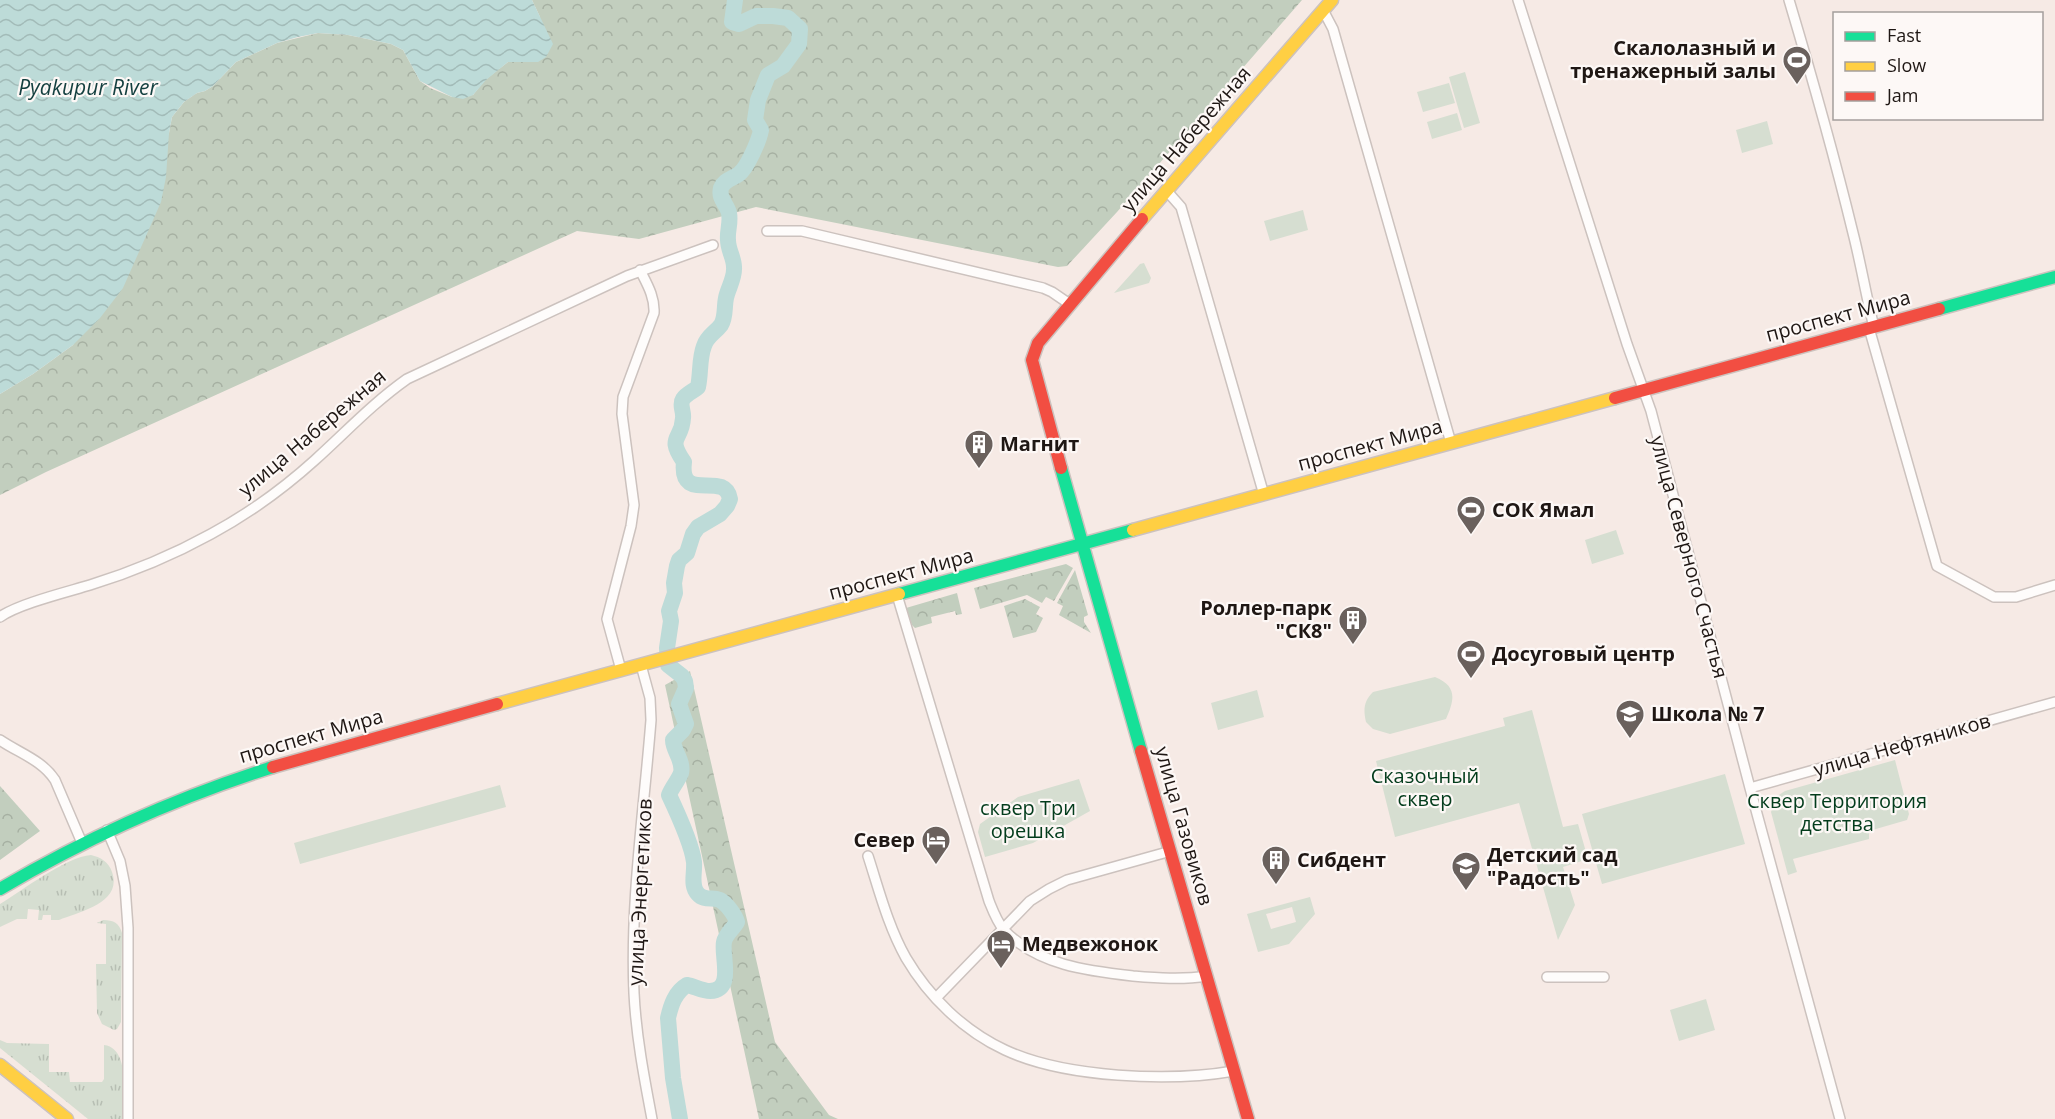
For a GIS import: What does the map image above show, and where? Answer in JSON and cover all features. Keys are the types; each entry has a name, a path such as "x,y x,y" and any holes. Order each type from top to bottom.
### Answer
{"main road":[{"name":"улица Набережная","path":"1082,544 1032,360 1038,343 1166,190 1332,0"},
{"name":"проспект Мира","path":"0,889 107,830 188,795 294,760 2055,277"},
{"name":"улица Газовиков","path":"1082,544 1248,1119"},
{"path":"0,1065 67,1119"}],"street":[{"name":"улица Северного Счастья","path":"1518,0 1651,411 1749,788 1840,1119"},
{"path":"1789,0 1854,233 1871,327 1936,566 1994,597 2016,597 2055,585"},
{"path":"1323,10 1335,38 1451,443"},
{"path":"1166,190 1181,207 1264,495"},
{"path":"767,231 802,231 1043,288 1071,305"},
{"name":"улица Набережная","path":"0,617 19,608 106,580 161,559 214,533 272,495 321,454 376,402 407,379 640,270 713,245"},
{"path":"621,670 608,619 634,505 622,414 623,397 654,313 653,299 640,270"},
{"path":"897,595 989,901 1003,928 1033,951 1073,968 1144,977 1207,976"},
{"name":"улица Энергетиков","path":"645,664 651,720 636,892 634,991 639,1043 652,1119"},
{"name":"улица Нефтяников","path":"1749,788 2055,702"},
{"path":"0,740 42,764 49,771 82,843"},
{"path":"107,830 120,861 126,896 130,1054 128,1119"},
{"path":"936,998 1030,902 1067,880 1171,851"},
{"path":"868,856 897,941 919,978 964,1025 984,1039 1007,1051 1081,1070 1136,1076 1194,1076 1234,1071"},
{"path":"1547,977 1604,977"}],"green space":[{"path":"532,0 1302,0 1067,266 1058,267 756,207 639,239 577,231 0,495 0,394 73,345 169,133 172,117 184,102 213,86 236,62 277,43 318,33 348,35 391,44 403,50 420,81 430,88 452,97 473,95 485,80 508,62 538,62 540,17"},
{"path":"1465,72 1480,123 1464,128 1449,77"},
{"path":"1449,83 1455,103 1423,112 1417,92"},
{"path":"1457,113 1462,130 1432,139 1427,122"},
{"path":"1767,121 1773,144 1742,153 1736,130"},
{"path":"1303,210 1308,230 1270,241 1264,221"},
{"path":"1144,263 1151,278 1149,283 1114,293 1140,264"},
{"path":"1616,530 1624,554 1592,564 1585,540"},
{"path":"1066,564 1073,568 1054,601 1046,597 1042,603 1027,595 980,609 974,588"},
{"path":"1075,570 1088,615 1084,617 1084,622 1091,633 1059,615 1063,606 1057,603"},
{"path":"957,593 962,614 956,615 955,611 931,617 932,623 915,628 912,625 906,608"},
{"path":"1025,599 1040,607 1036,614 1043,618 1036,632 1013,638 1004,606"},
{"path":"690,671 775,1042 829,1115 838,1119 759,1119 665,685"},
{"path":"1435,677 1451,689 1451,705 1446,719 1390,734 1373,729 1366,722 1365,706 1373,692"},
{"path":"1257,690 1264,717 1218,730 1211,703"},
{"name":"Сказочный сквер","path":"1532,710 1563,827 1578,824 1588,859 1563,867 1575,905 1558,940 1519,803 1395,837 1376,761 1505,726 1503,718"},
{"name":"Сквер Территория детства","path":"1895,760 1909,814 1907,820 1869,831 1869,839 1793,859 1797,872 1788,875 1771,812 1777,796 1785,791"},
{"path":"1725,774 1745,844 1602,884 1582,814"},
{"name":"сквер Три орешка","path":"1079,779 1090,811 1033,843 985,857 978,832 980,824 1018,797"},
{"path":"500,785 506,807 300,864 294,843"},
{"path":"0,786 40,831 0,860"},
{"path":"91,855 104,860 112,872 114,883 105,899 97,905 59,920 51,920 51,915 43,915 42,920 38,920 39,910 28,909 27,919 17,919 0,927 0,904 57,868"},
{"path":"1310,897 1315,914 1289,944 1258,952 1247,914","holes":["1292,907 1296,922 1271,929 1266,914"]},
{"path":"103,920 116,923 122,933 121,1022 114,1030 102,1024 97,1013 96,964 106,964 106,924 97,923"},
{"path":"1706,999 1715,1030 1679,1041 1670,1010"},
{"path":"0,1040 7,1043 49,1044 49,1072 69,1072 70,1082 102,1082 104,1079 104,1045 113,1048 122,1064 124,1076 123,1119 88,1119 0,1048"}],"water":[{"name":"Pyakupur River","path":"0,0 532,0 553,44 546,57 538,62 508,62 486,80 473,95 463,99 452,97 420,81 403,50 391,44 348,35 318,33 298,37 277,43 236,62 213,86 184,102 172,117 161,202 123,288 100,318 73,345 0,394"}],"waterway":[{"path":"680,1119 673,1078 668,1018 674,999 687,985 710,991 722,985 725,979 724,942 737,922 723,902 703,897 696,891 693,883 693,855 669,795 682,769 673,740 686,724 679,704 686,688 685,681 668,665 667,648 671,621 669,611 675,593 677,566 679,560 687,553 693,534 698,527 720,514 730,499 726,491 720,487 695,485 688,482 684,475 684,462 676,447 676,439 682,425 682,401 698,387 702,351 707,340 723,322 726,298 734,271 728,244 729,213 720,192 721,188 726,181 742,171 752,154 761,130 755,120 758,100 768,75 783,66 799,44 800,29 788,18 773,16 756,16 739,24 732,22 735,0"}],"traffic: fast":[{"path":"1939,309 2055,277"},
{"path":"1061,468 1141,751"},
{"path":"899,594 1133,530"},
{"path":"0,889 66,852 133,820 201,792 273,767"}],"traffic: slow":[{"path":"1142,219 1332,0"},
{"path":"1133,530 1615,398"},
{"path":"497,704 899,594"},
{"path":"0,1065 67,1119"}],"traffic: jam":[{"path":"1061,468 1032,360 1038,343 1142,219"},
{"path":"1615,398 1939,309"},
{"path":"273,767 497,704"},
{"path":"1141,751 1248,1119"}],"place":[{"name":"Скалолазный и тренажерный залы","path":"1797,86"},
{"name":"Магнит","path":"979,470"},
{"name":"СОК Ямал","path":"1471,536"},
{"name":"Роллер-парк \"СК8\"","path":"1353,646"},
{"name":"Досуговый центр","path":"1471,680"},
{"name":"Школа № 7","path":"1630,740"},
{"name":"Север","path":"936,866"},
{"name":"Сибдент","path":"1276,886"},
{"name":"Детский сад \"Радость\"","path":"1466,892"},
{"name":"Медвежонок","path":"1001,970"}]}
